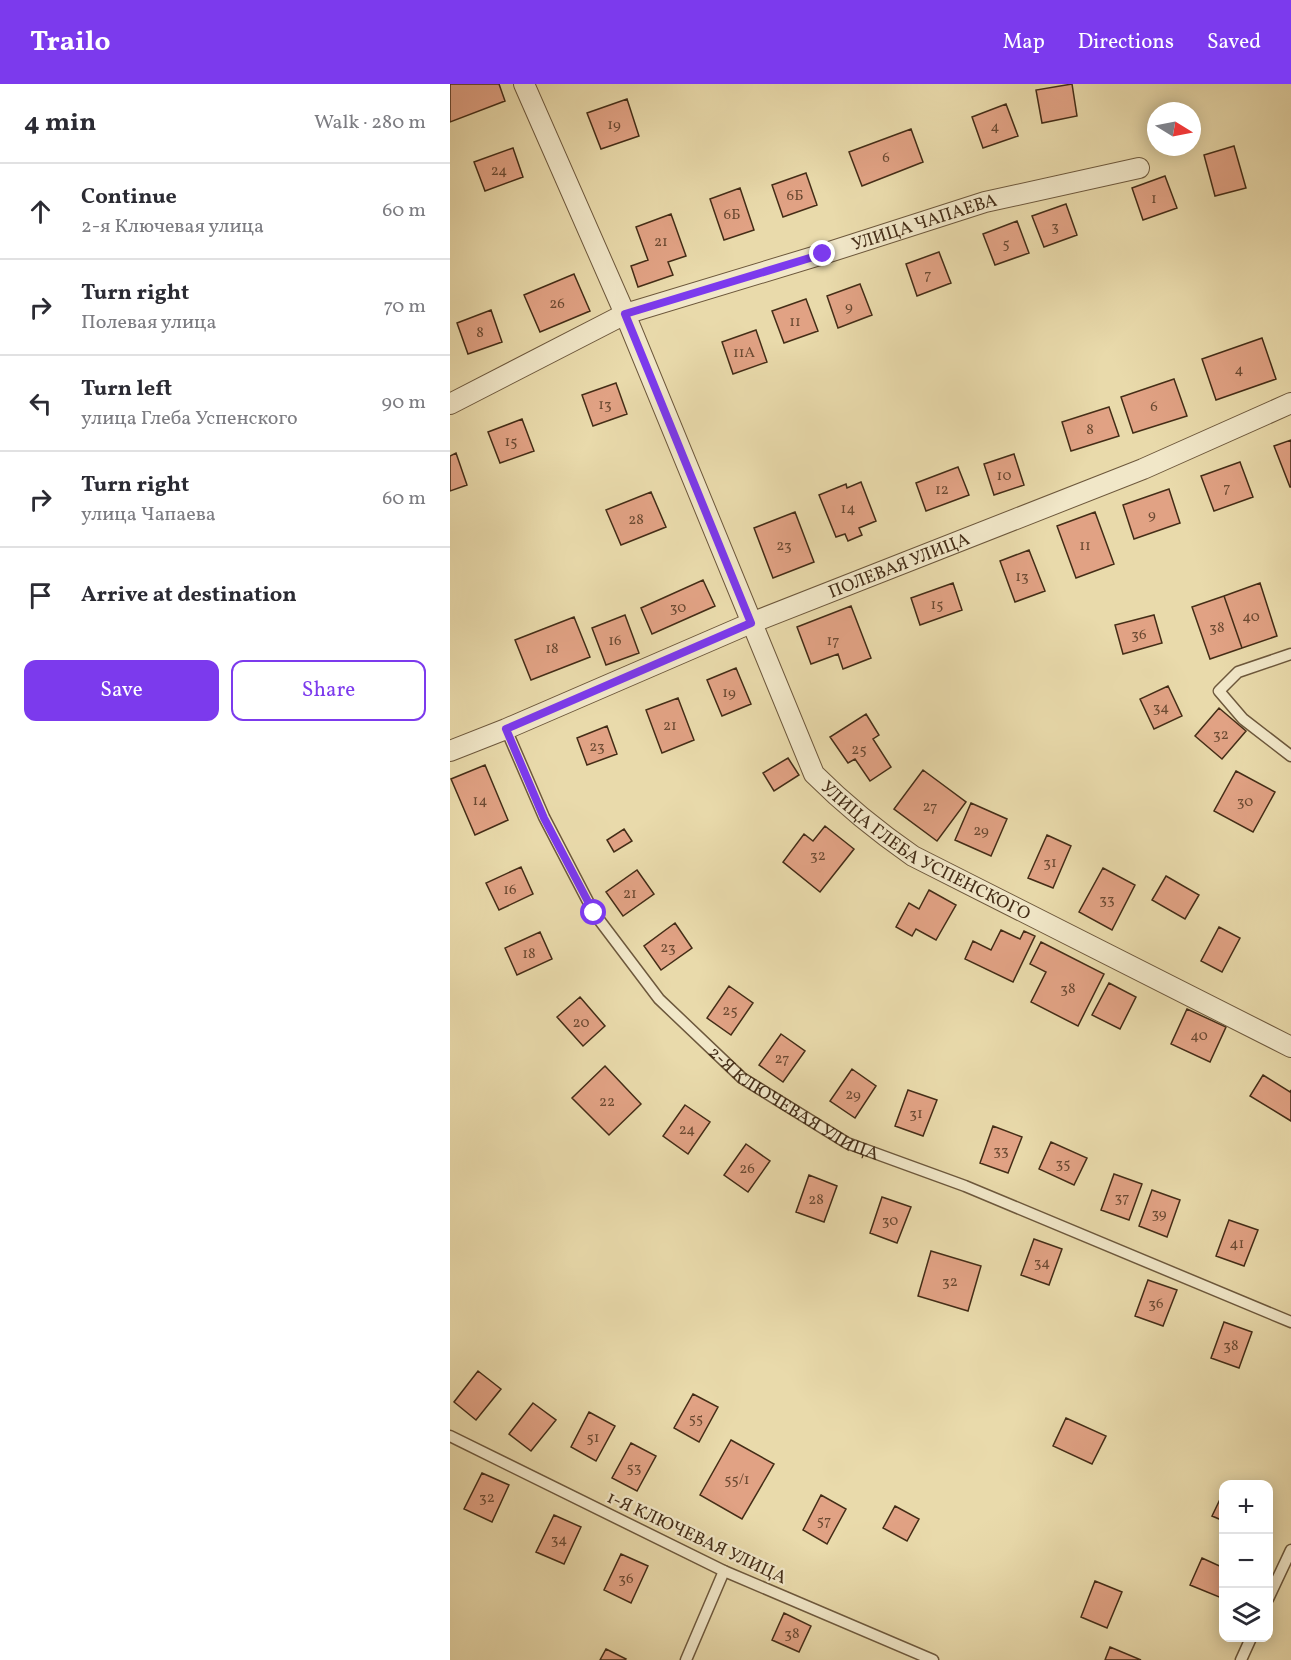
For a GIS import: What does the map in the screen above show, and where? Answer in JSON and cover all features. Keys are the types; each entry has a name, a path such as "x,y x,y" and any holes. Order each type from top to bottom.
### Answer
{"street":[{"name":"УЛИЦА ГЛЕБА УСПЕНСКОГО","path":"525,84 625,314 814,774 842,803 913,856 1291,1047"},
{"name":"УЛИЦА ЧАПАЕВА","path":"450,404 625,314 985,202 1139,168"},
{"name":"ПОЛЕВАЯ УЛИЦА","path":"506,729 751,623 1143,469 1291,403"},
{"path":"450,751 506,729"}],"lane":[{"path":"1291,654 1238,672 1219,691 1244,719 1291,756"},
{"name":"2-Я КЛЮЧЕВАЯ УЛИЦА","path":"506,729 544,818 594,913 659,999 742,1078 847,1143 965,1186 1291,1322"},
{"name":"1-Я КЛЮЧЕВАЯ УЛИЦА","path":"450,1436 724,1571 933,1660"},
{"path":"1273,1590 1291,1550"},
{"path":"686,1660 724,1571"},
{"path":"1241,1660 1249,1642"}],"building":[{"path":"450,84 499,84 505,101 450,122"},
{"path":"1072,84 1077,116 1042,123 1036,90"},
{"path":"627,99 639,136 601,149 587,113"},
{"path":"1006,104 1018,136 983,148 972,117"},
{"path":"911,129 923,162 862,186 849,152"},
{"path":"1234,146 1246,188 1215,196 1204,155"},
{"path":"513,148 523,177 485,191 474,162"},
{"path":"806,173 817,205 783,217 772,185"},
{"path":"1165,176 1177,208 1143,220 1132,188"},
{"path":"740,188 754,230 724,240 710,199"},
{"path":"1066,204 1077,235 1044,247 1032,216"},
{"path":"671,214 686,256 668,262 673,275 638,287 631,266 648,260 636,227"},
{"path":"1017,221 1029,253 995,265 983,234"},
{"path":"939,252 951,283 917,296 906,264"},
{"path":"574,274 590,311 540,332 524,295"},
{"path":"860,284 872,315 838,328 827,296"},
{"path":"806,299 818,331 784,343 772,311"},
{"path":"491,310 502,342 468,354 457,323"},
{"path":"756,330 767,362 733,374 722,342"},
{"path":"1262,338 1276,379 1216,400 1202,359"},
{"path":"1174,379 1187,416 1133,433 1121,397"},
{"path":"616,383 627,414 593,426 582,395"},
{"path":"1109,407 1119,436 1071,451 1062,422"},
{"path":"522,419 534,451 500,463 488,432"},
{"path":"1291,440 1291,487 1290,487 1274,446"},
{"path":"456,453 467,485 450,491 450,456"},
{"path":"1014,454 1024,485 994,495 984,464"},
{"path":"1240,462 1253,497 1214,511 1201,476"},
{"path":"958,467 969,495 926,511 916,483"},
{"path":"861,482 876,521 859,528 862,535 848,541 845,534 836,537 819,495 846,484 847,488"},
{"path":"1169,489 1180,523 1134,539 1123,505"},
{"path":"651,492 666,527 621,545 606,510"},
{"path":"795,512 814,562 773,578 754,528"},
{"path":"1095,512 1114,564 1076,578 1057,526"},
{"path":"1029,550 1045,591 1015,602 1000,561"},
{"path":"703,580 715,606 652,634 641,608"},
{"path":"953,583 962,610 920,625 911,598"},
{"path":"1260,583 1277,636 1242,648 1224,596"},
{"path":"1224,596 1242,648 1210,659 1192,607"},
{"path":"851,606 871,658 843,669 838,654 811,664 797,627"},
{"path":"625,615 639,653 606,665 592,628"},
{"path":"1154,615 1162,643 1123,654 1115,625"},
{"path":"574,617 590,657 531,680 515,640"},
{"path":"736,668 751,704 722,716 707,680"},
{"path":"1168,686 1182,716 1154,729 1140,699"},
{"path":"678,698 694,740 662,753 646,710"},
{"path":"1219,708 1246,731 1222,759 1195,736"},
{"path":"866,714 879,735 873,739 891,767 870,781 855,759 848,763 830,737"},
{"path":"607,726 617,754 587,765 577,738"},
{"path":"788,758 799,775 774,791 763,773"},
{"path":"485,765 508,820 475,835 451,779"},
{"path":"923,770 966,802 937,841 894,809"},
{"path":"1236,771 1275,792 1253,832 1214,811"},
{"path":"971,803 1007,819 991,856 955,840"},
{"path":"825,826 854,849 820,892 783,862 804,834 813,841"},
{"path":"624,829 632,841 614,852 607,840"},
{"path":"1047,835 1071,846 1053,888 1028,878"},
{"path":"521,867 533,894 499,910 486,883"},
{"path":"1103,868 1135,885 1112,930 1079,912"},
{"path":"637,870 654,894 623,916 606,892"},
{"path":"1166,876 1199,895 1185,919 1152,900"},
{"path":"929,890 956,905 936,940 916,929 912,936 896,927 909,903 919,909"},
{"path":"675,923 692,948 661,970 644,946"},
{"path":"1219,927 1240,938 1222,972 1201,961"},
{"path":"1001,930 1020,939 1024,931 1035,936 1013,982 965,959 973,941 991,950"},
{"path":"540,932 552,959 517,975 505,948"},
{"path":"1041,942 1104,974 1078,1026 1031,1002 1046,972 1030,964"},
{"path":"1109,983 1136,997 1120,1029 1092,1015"},
{"path":"729,986 753,1003 731,1035 707,1018"},
{"path":"580,997 605,1026 583,1046 557,1017"},
{"path":"1187,1009 1226,1027 1210,1062 1171,1044"},
{"path":"781,1034 805,1051 783,1082 759,1065"},
{"path":"605,1066 641,1104 609,1135 572,1098"},
{"path":"852,1069 876,1086 855,1118 830,1101"},
{"path":"1263,1075 1290,1092 1291,1090 1291,1121 1250,1096"},
{"path":"908,1090 937,1100 923,1136 895,1126"},
{"path":"685,1105 710,1122 688,1154 663,1136"},
{"path":"993,1126 1022,1137 1008,1173 980,1163"},
{"path":"1051,1142 1087,1158 1074,1185 1039,1169"},
{"path":"746,1144 770,1161 748,1192 724,1175"},
{"path":"1114,1174 1142,1184 1129,1220 1101,1210"},
{"path":"809,1175 837,1186 824,1222 796,1212"},
{"path":"1152,1190 1180,1200 1167,1237 1139,1226"},
{"path":"882,1197 911,1207 897,1243 870,1233"},
{"path":"1229,1220 1258,1230 1244,1266 1216,1256"},
{"path":"1034,1239 1062,1249 1049,1285 1021,1275"},
{"path":"931,1251 981,1266 968,1311 918,1296"},
{"path":"1148,1280 1177,1290 1163,1326 1135,1316"},
{"path":"1224,1322 1252,1332 1239,1368 1211,1358"},
{"path":"478,1371 501,1389 476,1420 454,1402"},
{"path":"693,1394 718,1407 699,1442 674,1428"},
{"path":"533,1403 556,1420 531,1451 509,1434"},
{"path":"589,1412 615,1426 596,1461 571,1447"},
{"path":"1066,1418 1106,1436 1092,1464 1053,1446"},
{"path":"731,1440 774,1464 742,1519 700,1495"},
{"path":"631,1443 656,1456 637,1491 612,1478"},
{"path":"482,1473 509,1485 492,1522 464,1509"},
{"path":"821,1495 846,1509 827,1544 803,1530"},
{"path":"1219,1501 1219,1519 1212,1516"},
{"path":"895,1506 919,1519 907,1541 883,1528"},
{"path":"554,1515 581,1527 564,1564 536,1552"},
{"path":"621,1554 648,1566 631,1603 604,1590"},
{"path":"1202,1558 1219,1566 1219,1597 1190,1585"},
{"path":"1095,1581 1122,1592 1107,1628 1081,1617"},
{"path":"784,1613 811,1626 799,1652 772,1640"},
{"path":"1110,1647 1141,1660 1105,1660"},
{"path":"606,1649 626,1659 600,1660"}],"route":[{"path":"594,913 544,818 506,729 751,623 625,314 823,254"}]}
